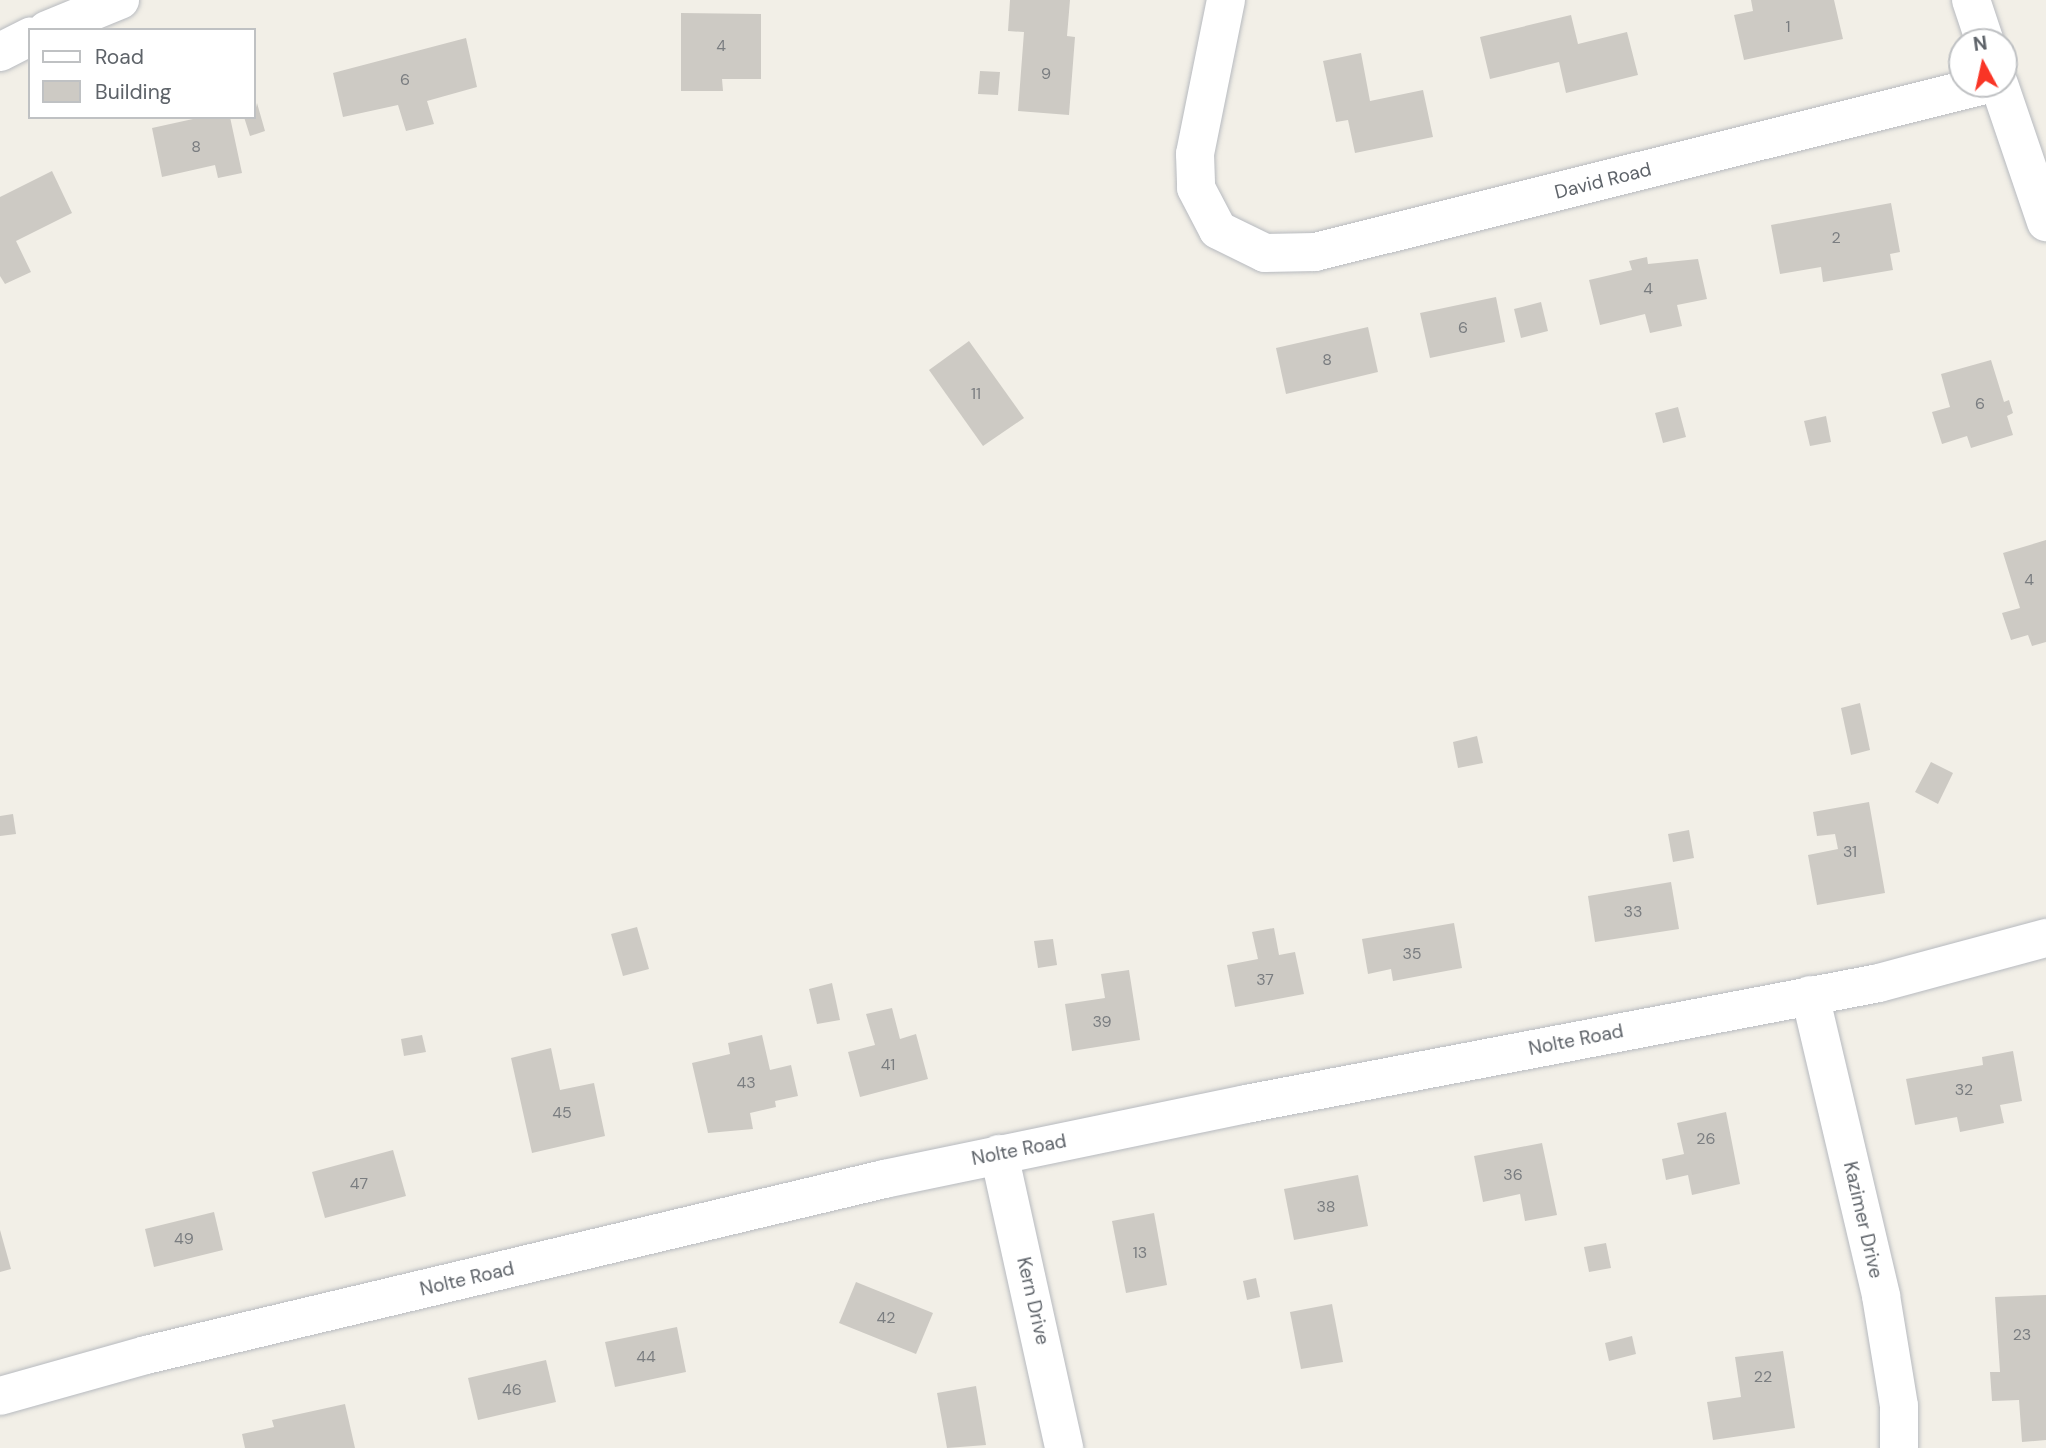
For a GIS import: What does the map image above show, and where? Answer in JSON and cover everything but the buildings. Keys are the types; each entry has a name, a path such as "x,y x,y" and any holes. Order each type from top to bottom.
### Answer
{"street":[{"path":"52,28 120,0"},
{"name":"David Road","path":"1226,0 1193,172 1201,205 1219,230 1265,253 1315,251 1948,94"},
{"path":"1971,0 1980,28"},
{"path":"0,52 28,38"},
{"path":"2004,98 2046,222"},
{"name":"Nolte Road","path":"0,1396 158,1352 999,1154 1810,995 1958,964 2046,938"},
{"name":"Kazimer Drive","path":"1810,995 1881,1296 1895,1377 1899,1448"},
{"name":"Kern Drive","path":"999,1154 1064,1448"}]}
